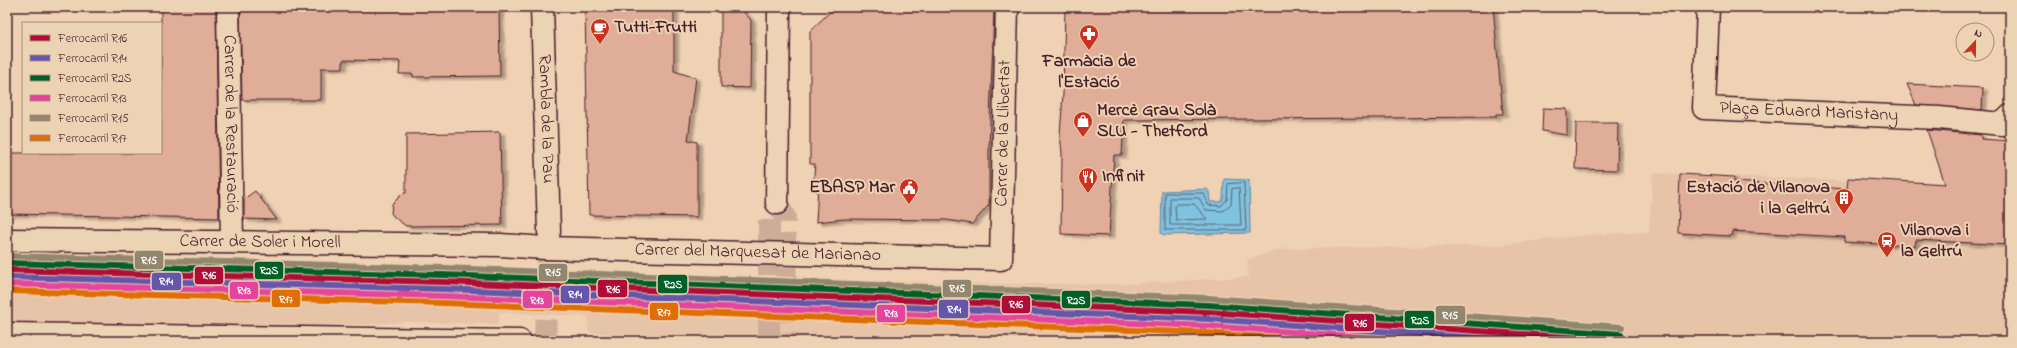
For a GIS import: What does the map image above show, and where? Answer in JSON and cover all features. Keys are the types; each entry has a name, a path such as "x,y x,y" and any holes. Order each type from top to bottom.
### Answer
{"street":[{"name":"Carrer de la Restauració","path":"228,7 232,241"},
{"name":"Rambla de la Pau","path":"542,7 549,232"},
{"path":"777,203 779,7"},
{"name":"Carrer de la Llibertat","path":"1001,259 1007,7"},
{"name":"Plaça Eduard Maristany","path":"1708,7 1704,108 1939,118 2002,124 2010,116"},
{"name":"Carrer de Soler i Morell","path":"7,240 232,241 513,245"},
{"name":"Carrer del Marquesat de Marianao","path":"513,245 545,248 1001,259"},
{"path":"7,334 520,341"}],"shaded area":[{"path":"1653,173 2010,188 2010,341 909,341 745,338 589,333 588,316 500,312 498,324 405,322 211,333 7,326 7,257 1010,284 1126,284 1249,277 1247,260 1282,249 1499,245 1586,235 1649,232"}],"water":[{"path":"1224,179 1249,180 1250,233 1164,235 1161,233 1162,191 1207,189 1209,192 1210,202 1221,202 1223,199"}],"building":[{"path":"161,7 216,7 219,218 7,214 7,153 162,154"},
{"path":"240,7 499,7 500,76 413,77 413,74 399,74 400,61 343,60 343,68 321,68 321,100 242,100"},
{"path":"585,7 651,7 651,10 674,10 674,71 696,78 688,140 697,142 697,217 589,215"},
{"path":"721,7 739,7 751,20 750,88 721,87"},
{"path":"835,7 994,7 989,149 989,205 972,224 947,220 844,219 816,222 818,187 813,186 815,164 810,164 810,31"},
{"path":"1065,7 1493,7 1503,114 1496,114 1496,117 1124,120 1122,155 1114,155 1109,236 1061,234 1062,153 1060,134 1063,94"},
{"path":"1907,84 1983,88 1982,110 1916,105"},
{"path":"1543,108 1567,109 1567,135 1542,131"},
{"path":"1576,123 1618,123 1617,170 1575,169"},
{"name":"Estació de Vilanova i la Geltrú","path":"1927,130 1981,135 1981,139 2010,141 2010,245 1916,240 1915,246 1844,242 1844,237 1732,231 1731,236 1678,233 1680,174 1734,177 1734,182 1847,189 1848,178 1945,184"},
{"path":"500,132 502,225 406,226 394,217 391,213 392,204 403,193 406,193 406,134"},
{"path":"255,191 277,220 244,219 244,199"}],"tunnel":[{"path":"777,203 785,217 786,341"},
{"path":"769,341 769,217 777,203"},
{"path":"545,341 549,232"}],"rail line":[{"name":"R15","path":"7,256 444,268 1209,298 1622,327"},
{"name":"R2S","path":"7,263 443,275 1208,305 1621,334"},
{"name":"R16","path":"7,270 443,282 1208,312 1621,341"},
{"name":"R14","path":"7,277 443,289 1208,319 1521,341"},
{"name":"R13","path":"7,284 443,296 1207,326 1421,341"},
{"name":"R17","path":"7,291 442,303 1207,333 1321,341"}],"place":[{"name":"Tutti-Frutti","path":"600,45"},
{"name":"Farmàcia de l'Estació","path":"1089,51"},
{"name":"Mercè Grau Solà SLU - Thetford","path":"1083,138"},
{"name":"Infinit","path":"1088,194"},
{"name":"EBASP Mar","path":"909,205"},
{"name":"Estació de Vilanova i la Geltrú","path":"1844,215"},
{"name":"Vilanova i la Geltrú","path":"1887,258"}]}
